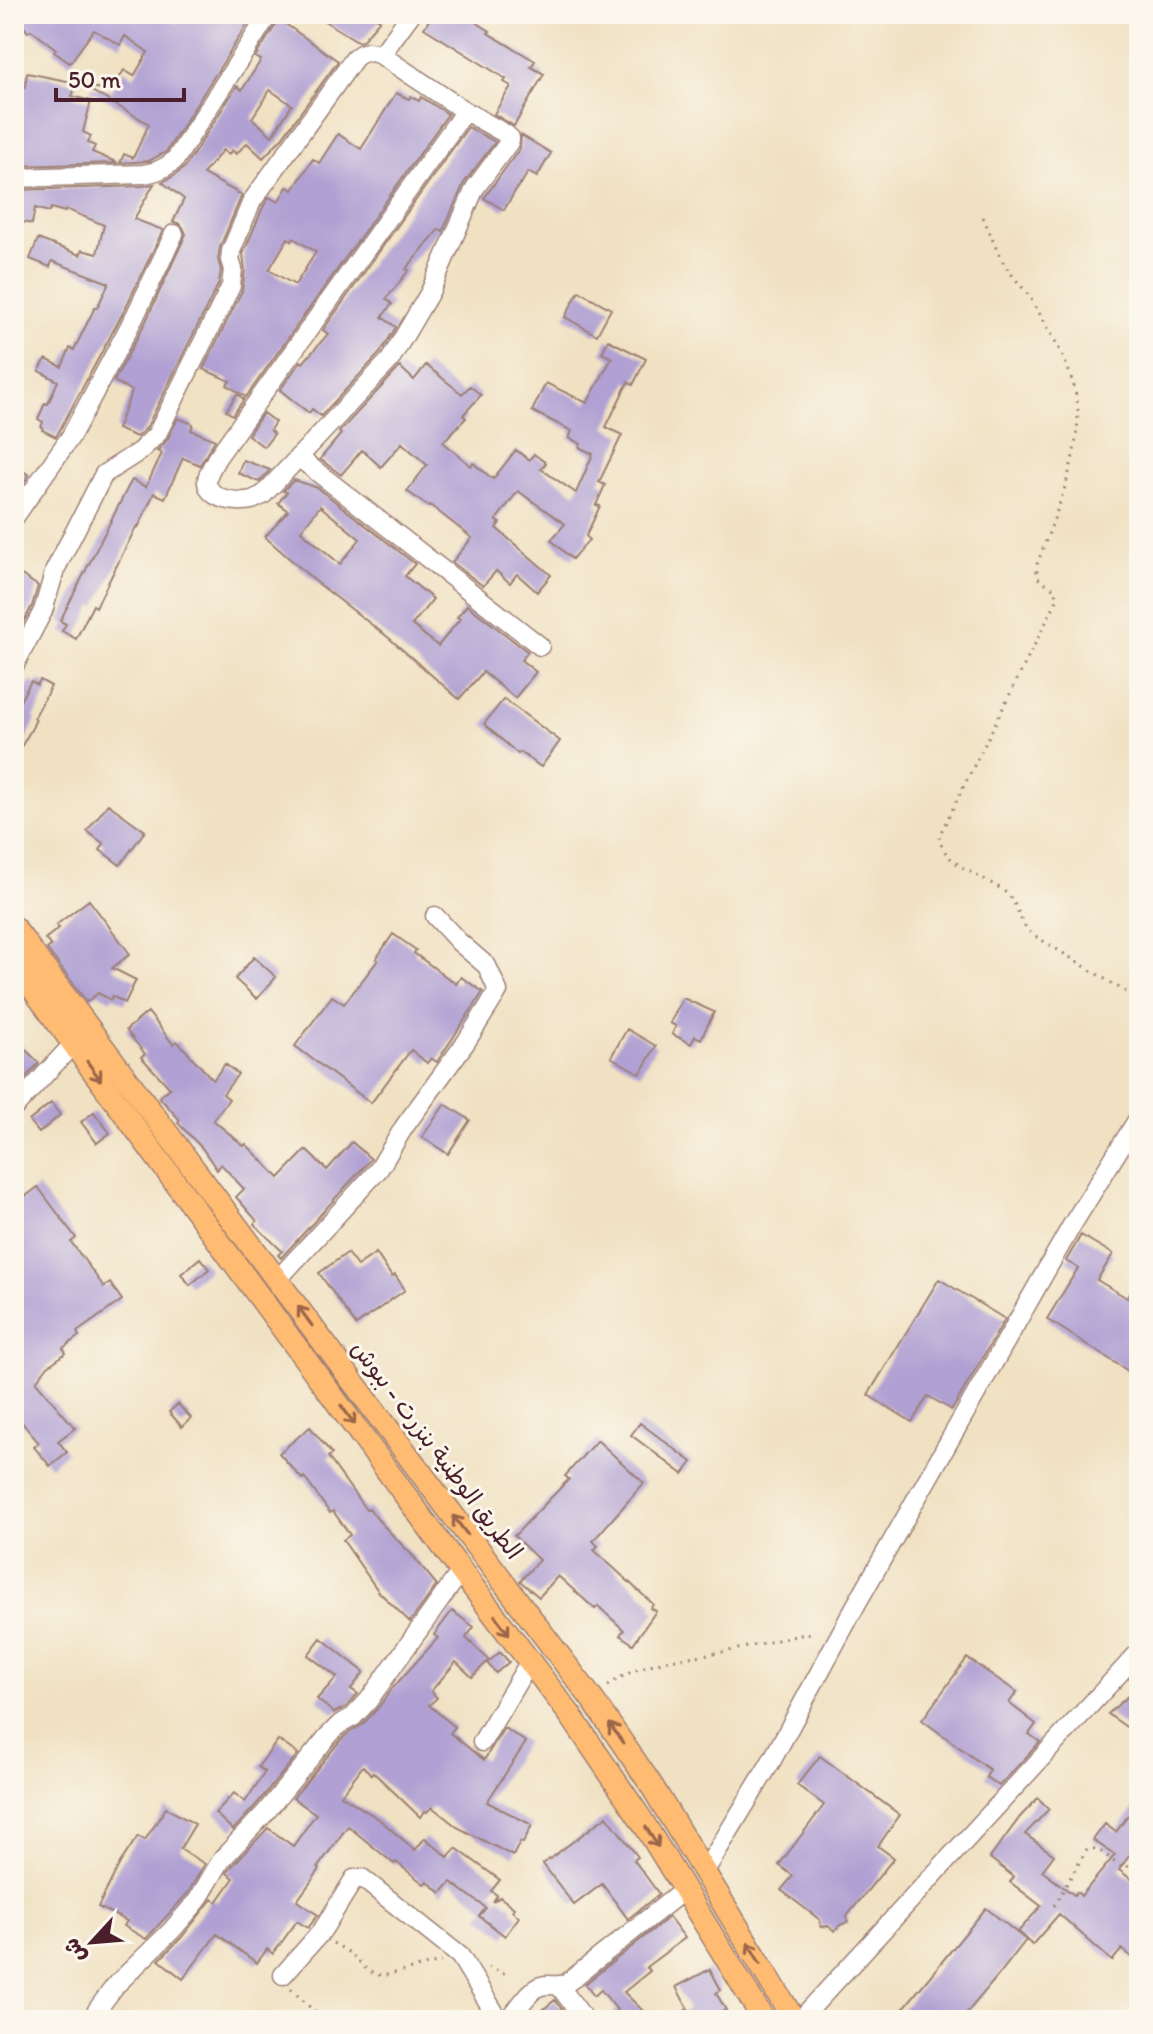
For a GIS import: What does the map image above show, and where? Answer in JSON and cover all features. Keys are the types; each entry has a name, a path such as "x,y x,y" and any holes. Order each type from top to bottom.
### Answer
{"main road":[{"name":"الطريق الوطنية بنزرت - ببوش","path":"14,928 592,1699 650,1783 794,2020"},
{"name":"الطريق الوطنية بنزرت - ببوش","path":"14,963 580,1729 641,1819 764,2020"}],"street":[{"path":"14,178 143,174 166,168 175,160 265,20 264,14"},
{"path":"381,55 411,14"},
{"path":"14,666 43,611 55,570 104,474 140,451 157,434 231,286 231,251 252,201 354,59 368,51 381,55 504,133 510,141 475,188 430,292 390,360 263,495 252,500 227,500 215,495 208,487 207,479 216,459 465,111"},
{"path":"14,518 71,436 135,316 174,234"},
{"path":"298,457 540,646"},
{"path":"278,1279 379,1169 404,1127 466,1042 498,991 487,966 435,916"},
{"path":"14,1108 74,1043"},
{"path":"705,1871 772,1760 864,1589 1064,1239 1139,1117"},
{"path":"97,2010 115,1986 181,1920 197,1901 222,1859 265,1813 328,1736 368,1701 461,1571"},
{"path":"800,2020 1139,1652"},
{"path":"482,1742 530,1661"},
{"path":"283,1975 318,1934 354,1879 362,1878 464,1961 499,2020"},
{"path":"509,2020 536,1988 545,1985 560,1987 567,1983 684,1890"},
{"path":"560,1987 585,2020"}],"path":[{"path":"983,217 1003,262 1031,298 1054,338 1072,381 1078,412 1063,494 1036,567 1038,578 1056,590 1057,600 939,836 939,842 950,858 1004,891 1032,934 1139,1000"},
{"path":"592,1699 619,1678 644,1667 811,1633"},
{"path":"1132,1810 1139,1815"},
{"path":"1054,1906 1090,1847 1097,1848 1123,1868 1139,1853"},
{"path":"318,1934 350,1953 368,1971 382,1976 427,1965 464,1961 510,1976"},
{"path":"283,1975 284,1982 323,2020"}],"building":[{"path":"14,14 158,14 177,23 182,14 252,14 252,17 166,152 149,161 120,163 124,154 133,158 149,124 90,90 91,87 111,91 124,70 134,76 148,52 125,36 120,45 94,30 70,63 31,30 28,32"},
{"path":"313,14 369,14 380,20 359,42"},
{"path":"433,14 463,14 535,61 531,67 544,74 514,126 494,114 511,86 504,82 506,79 424,28"},
{"path":"277,18 338,61 282,138 263,158 247,143 236,154 232,150 228,155 223,150 203,174 242,195 220,247 219,283 147,427 137,437 117,429 132,391 114,381 186,234 183,227 173,222 184,199 162,182 185,167 237,86 242,90 261,60 255,57","holes":["270,90 292,105 272,136 252,118"]},
{"path":"27,73 77,83 72,96 91,101 83,132 91,136 88,143 95,146 92,152 118,163 14,166 14,101 17,86 25,87"},
{"path":"396,93 419,101 421,97 448,114 246,397 227,385 230,381 203,369 242,291 245,270 243,254 263,207 269,197 278,202 287,187 293,190 313,159 319,163 338,134 361,149","holes":["288,238 292,241 293,238 316,252 295,285 269,270"]},
{"path":"468,127 495,142 464,183 443,231 439,229 386,299 392,304 382,317 396,327 380,353 321,416 312,409 309,413 280,390 301,361 303,363 328,334 323,330"},
{"path":"521,135 551,153 537,177 528,172 504,210 484,198 520,148"},
{"path":"154,184 134,219 163,230 124,311 56,437 42,430 43,422 38,419 58,381 39,371 46,359 62,367 109,283 52,261 50,267 30,259 38,239 80,255 82,250 97,254 104,225 66,209 65,212 51,208 49,212 35,208 32,224 14,220 14,190"},
{"path":"579,291 611,309 597,335 565,317"},
{"path":"608,340 646,359 633,385 628,382 606,427 622,435 599,482 605,485 596,505 600,506 586,536 589,540 572,559 551,540 565,524 518,491 496,520 500,523 496,528 551,575 537,592 517,574 510,583 496,571 483,586 452,562 472,538 407,491 427,465 402,443 381,467 362,450 341,475 320,459 341,434 339,432 400,367 414,380 426,365 462,394 470,386 481,395 463,415 466,418 443,442 471,466 473,463 493,479 516,450 529,460 534,454 546,463 541,469 576,493 593,454 569,438 572,431 532,411 546,383 587,403 612,358 602,353"},
{"path":"237,394 244,399 233,415 226,411"},
{"path":"263,413 275,422 270,430 274,434 264,447 248,435"},
{"path":"178,418 193,424 191,430 215,440 200,465 183,458 165,498 154,493 96,607 93,605 76,639 62,631 66,624 60,621 132,480 146,487 162,453 157,451 167,440"},
{"path":"243,460 270,470 259,482 238,473"},
{"path":"14,465 29,475 14,497"},
{"path":"294,480 318,488 415,564 405,576 433,599 412,625 438,646 467,605 528,652 521,660 536,672 515,698 483,672 459,699 265,537 288,511 278,503 287,492 283,491","holes":["320,506 360,539 340,564 301,531"]},
{"path":"14,570 38,586 32,606 14,640"},
{"path":"40,680 51,686 14,759 14,712 31,681 37,685"},
{"path":"504,699 560,741 541,767 520,752 518,754 484,724"},
{"path":"108,804 145,831 120,865 100,850 104,844 87,831"},
{"path":"89,900 130,954 112,968 136,980 125,1003 98,993 87,1002 47,949 51,946 45,939 59,928 56,925"},
{"path":"393,934 456,984 461,977 483,992 437,1062 431,1058 427,1063 411,1050 371,1103 295,1046 332,996 344,1004 378,960"},
{"path":"254,957 276,977 257,999 235,979"},
{"path":"683,998 714,1012 701,1039 695,1036 691,1044 672,1034 676,1026 670,1023"},
{"path":"148,1012 173,1044 177,1041 213,1080 225,1064 238,1074 223,1094 229,1099 213,1120 244,1146 246,1144 279,1178 306,1150 327,1170 352,1142 371,1159 281,1258 278,1255 282,1251 254,1224 257,1221 236,1197 244,1189 221,1164 217,1170 159,1097 170,1088 141,1057 145,1054 126,1030"},
{"path":"627,1029 656,1046 640,1074 611,1057"},
{"path":"14,1038 39,1063 14,1090"},
{"path":"51,1103 60,1115 39,1133 29,1121"},
{"path":"445,1104 470,1120 448,1154 422,1137"},
{"path":"94,1112 110,1133 97,1143 81,1122"},
{"path":"38,1187 76,1238 71,1242 104,1287 110,1283 122,1300 77,1332 79,1336 63,1348 66,1353 48,1366 36,1382 75,1428 58,1441 67,1452 50,1466 34,1447 39,1443 14,1413 14,1205"},
{"path":"1081,1235 1113,1254 1097,1280 1127,1298 1139,1278 1139,1378 1047,1319 1078,1268 1066,1261"},
{"path":"347,1253 357,1266 376,1253 405,1290 356,1325 319,1273"},
{"path":"200,1258 209,1269 190,1285 181,1274"},
{"path":"939,1279 1005,1319 952,1410 928,1396 912,1422 868,1395"},
{"path":"178,1404 191,1418 182,1427 169,1412"},
{"path":"640,1423 692,1462 683,1474 631,1435"},
{"path":"310,1427 332,1454 328,1457 366,1510 369,1508 437,1585 410,1622 379,1592 347,1546 343,1540 350,1535 333,1511 330,1513 304,1477 302,1479 279,1453"},
{"path":"597,1440 644,1483 593,1541 598,1546 594,1550 653,1604 651,1608 656,1611 633,1644 620,1635 624,1630 598,1606 595,1609 558,1576 539,1597 520,1581 539,1560 514,1536 569,1479 565,1476"},
{"path":"452,1611 474,1627 466,1638 489,1660 472,1677 456,1662 431,1691 437,1698 429,1705 455,1727 450,1733 484,1760 504,1728 526,1742 487,1802 532,1825 523,1843 520,1842 513,1856 457,1827 432,1807 420,1817 363,1766 341,1795 380,1820 415,1850 425,1838 448,1857 456,1848 500,1880 491,1891 497,1895 493,1902 500,1897 514,1908 512,1911 519,1917 505,1936 479,1916 486,1908 451,1882 441,1893 427,1881 424,1884 348,1826 297,1901 318,1915 308,1928 297,1921 273,1954 267,1949 257,1963 217,1934 183,1979 159,1960 212,1899 217,1902 234,1878 227,1873 268,1828 293,1846 316,1814 293,1798 339,1742 362,1725 438,1638 434,1635"},
{"path":"321,1638 364,1672 351,1689 358,1694 346,1707 334,1713 317,1699 337,1677 308,1655"},
{"path":"500,1652 509,1662 496,1673 487,1663"},
{"path":"967,1658 1017,1692 1009,1703 1036,1724 1029,1734 1040,1742 999,1786 986,1777 990,1770 922,1720"},
{"path":"1139,1686 1139,1736 1108,1714"},
{"path":"278,1740 298,1754 233,1830 215,1813 234,1793 245,1802 265,1772 258,1767"},
{"path":"820,1756 900,1815 878,1846 894,1858 847,1916 848,1922 835,1931 828,1926 821,1927 820,1920 781,1890 793,1876 779,1865 824,1805 797,1785"},
{"path":"1038,1798 1049,1809 1025,1834 1054,1855 1042,1871 1074,1895 1077,1892 1081,1896 1115,1855 1093,1840 1105,1824 1116,1832 1139,1801 1139,1842 1119,1870 1139,1885 1139,1963 1122,1949 1112,1961 1059,1914 1032,1945 1018,1932 1041,1906 1010,1882 1014,1877 990,1858"},
{"path":"166,1808 195,1824 180,1849 205,1864 187,1894 146,1939 124,1926 127,1921 98,1907 120,1863 138,1836 145,1840"},
{"path":"607,1816 638,1857 634,1860 659,1894 628,1919 602,1884 574,1905 543,1864"},
{"path":"986,1908 1026,1940 1001,1972 961,2020 894,2020"},
{"path":"669,1917 685,1938 646,1967 650,1971 624,1992 652,2020 607,2020 617,2010 601,1990 594,1996 585,1984"},
{"path":"710,1969 721,1990 716,1993 728,2020 668,2020 688,2009 676,1987"},
{"path":"555,2000 570,2020 530,2020"}]}
